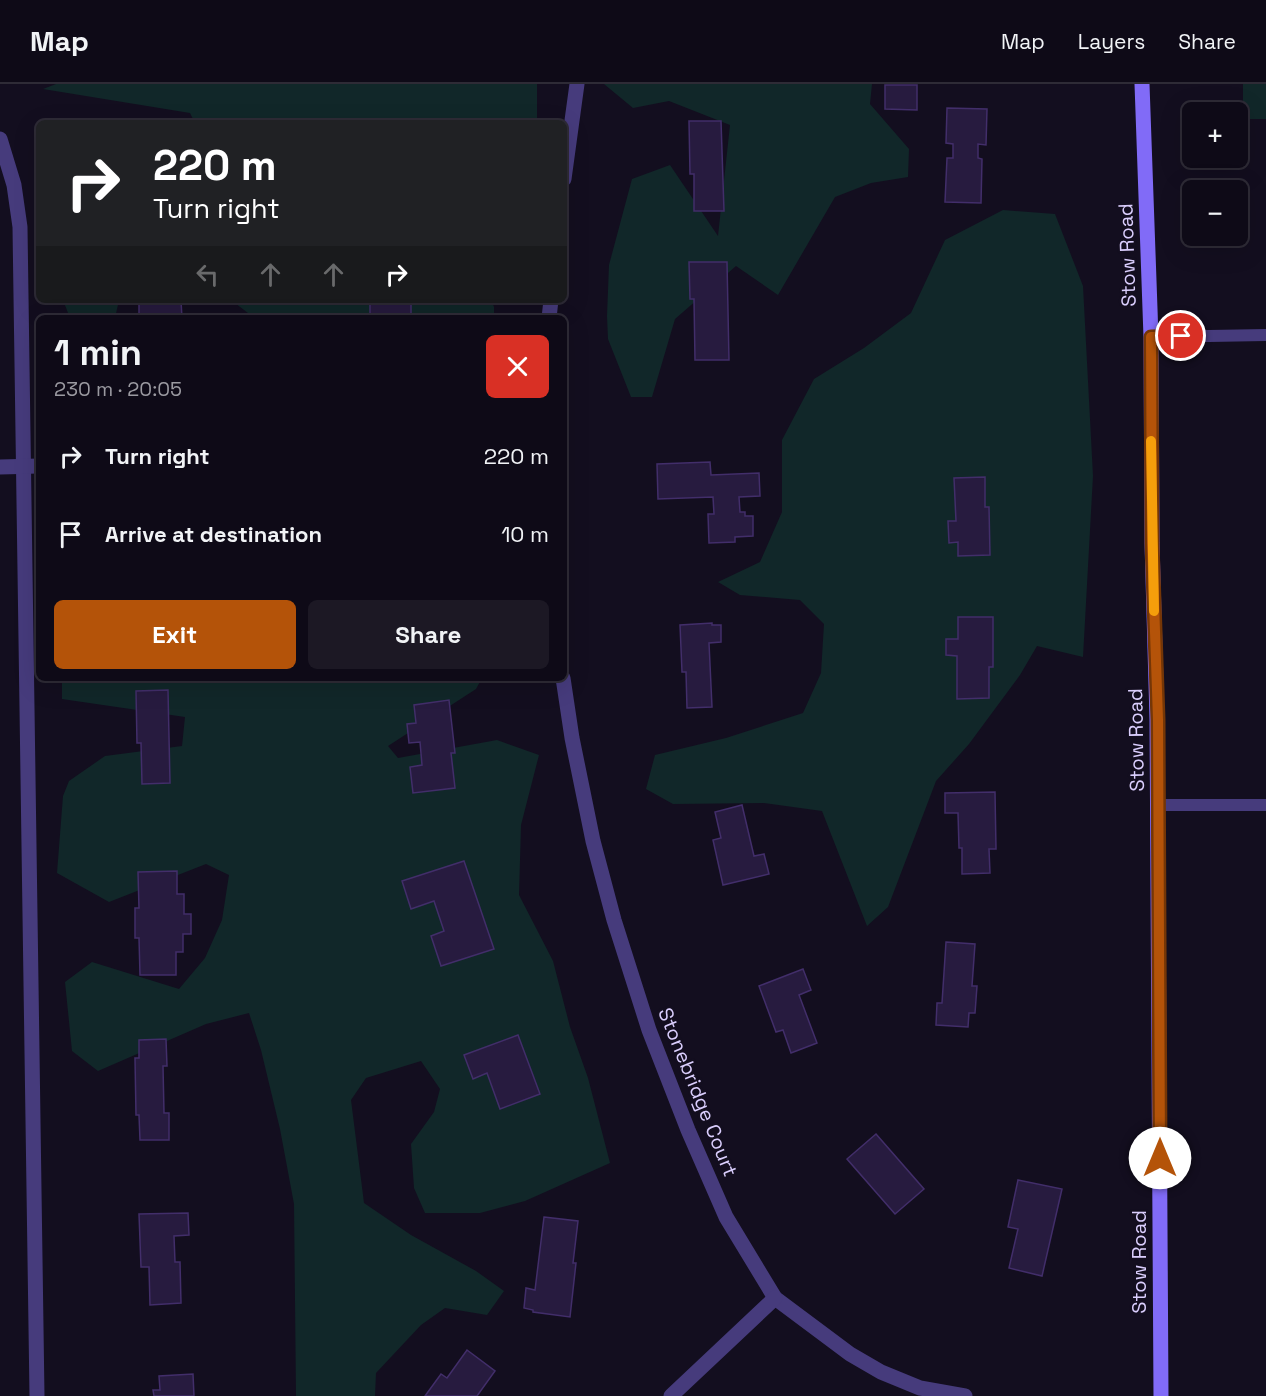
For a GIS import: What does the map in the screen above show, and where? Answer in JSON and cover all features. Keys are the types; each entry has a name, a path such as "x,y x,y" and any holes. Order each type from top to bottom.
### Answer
{"street":[{"path":"567,157 577,84"},
{"name":"Stow Road","path":"1142,84 1151,337 1152,543 1158,806 1161,1396"},
{"path":"0,139 14,185 20,227 37,1396"},
{"path":"0,467 36,466"},
{"name":"Stonebridge Court","path":"563,681 572,738 593,840 614,920 649,1030 688,1130 726,1217 775,1298 850,1354 881,1371 920,1388 965,1396"},
{"path":"671,1396 775,1298"}],"lane":[{"path":"1151,337 1266,335"},
{"path":"1158,806 1266,804"}],"green space":[{"path":"56,84 537,84 537,119 194,120 190,113 43,89"},
{"path":"604,84 872,84 870,104 909,149 908,177 871,183 835,197 778,295 736,266 675,319 652,397 631,397 608,339 607,316 609,265 632,179 670,165 718,236 730,125 669,101 633,108"},
{"path":"1243,84 1266,84 1266,119 1248,119 1248,102 1243,102"},
{"path":"1003,210 1055,214 1083,286 1093,476 1083,657 1037,646 1020,675 969,744 936,781 888,907 867,926 822,811 764,803 673,804 646,789 655,755 726,738 803,713 821,673 824,624 800,600 740,595 718,582 760,562 782,512 782,440 814,379 864,348 911,313 945,240"},
{"path":"64,303 118,303 116,315 69,315"},
{"path":"235,303 492,303 494,307 494,315 248,315"},
{"path":"62,681 480,681 476,689 388,746 398,758 497,740 539,755 521,825 519,895 553,961 570,1027 588,1078 610,1163 525,1201 480,1213 425,1213 414,1188 411,1144 434,1112 440,1089 421,1061 366,1078 351,1100 364,1203 411,1235 476,1271 504,1291 487,1315 445,1308 421,1325 376,1373 375,1396 296,1396 294,1204 280,1129 261,1050 249,1013 206,1024 98,1071 72,1051 65,982 92,962 179,989 205,958 222,920 229,875 206,864 109,902 57,873 63,796 69,781 105,756 182,746 185,717 62,699"}],"building":[{"path":"885,85 917,85 917,110 885,109"},
{"path":"947,108 987,109 986,145 978,144 978,158 982,159 981,203 945,202 947,158 953,158 953,144 946,143"},
{"path":"689,121 721,121 724,211 694,211 694,174 690,174"},
{"path":"689,262 727,262 729,360 695,360 694,299 690,299"},
{"path":"139,303 181,303 182,315 139,315"},
{"path":"370,303 411,303 411,315 370,315"},
{"path":"710,462 711,475 759,473 760,496 739,497 740,512 745,512 745,516 753,516 753,536 735,537 735,542 709,543 708,514 714,514 713,497 658,499 657,464"},
{"path":"985,477 985,507 989,507 990,555 958,556 958,542 949,543 948,521 956,521 954,478"},
{"path":"958,617 993,617 993,667 989,667 989,698 957,699 957,656 946,655 946,639 958,639"},
{"path":"712,623 712,625 721,625 721,642 709,643 712,707 687,708 686,672 682,672 680,625"},
{"path":"168,690 170,783 142,784 141,743 137,743 136,691"},
{"path":"449,700 455,753 451,753 455,788 413,793 410,767 422,765 420,742 409,743 407,724 416,723 414,705"},
{"path":"995,792 996,849 989,849 990,873 962,874 958,813 945,813 945,793"},
{"path":"742,805 754,856 764,854 769,874 723,885 713,840 721,838 715,812"},
{"path":"464,861 494,949 441,966 431,936 444,931 434,901 411,909 402,881"},
{"path":"177,871 177,894 184,894 184,914 191,914 191,934 183,934 183,952 176,952 176,975 140,975 139,938 135,938 135,908 139,908 138,872"},
{"path":"946,942 975,944 972,986 977,986 975,1013 969,1013 968,1027 936,1025 937,1003 942,1003"},
{"path":"803,969 811,990 799,995 817,1043 791,1053 783,1030 776,1032 759,986"},
{"path":"518,1035 540,1094 500,1109 487,1073 473,1079 464,1055"},
{"path":"166,1039 167,1066 163,1066 164,1113 169,1113 169,1140 140,1140 139,1115 136,1115 135,1058 139,1058 139,1040"},
{"path":"876,1134 924,1189 895,1214 847,1159"},
{"path":"1018,1180 1062,1189 1042,1276 1009,1268 1018,1229 1008,1227"},
{"path":"188,1213 189,1235 174,1236 175,1262 180,1262 181,1303 150,1305 149,1267 141,1267 139,1214"},
{"path":"544,1217 578,1221 570,1317 533,1312 533,1310 524,1308 526,1288 535,1290"},
{"path":"467,1350 495,1371 477,1396 425,1396 441,1374 447,1378"},
{"path":"193,1374 194,1396 154,1396 153,1390 160,1390 159,1376"}],"slow traffic":[{"path":"1151,441 1154,611"}],"route":[{"path":"1160,1158 1158,720 1152,543 1151,337 1181,336"}]}
